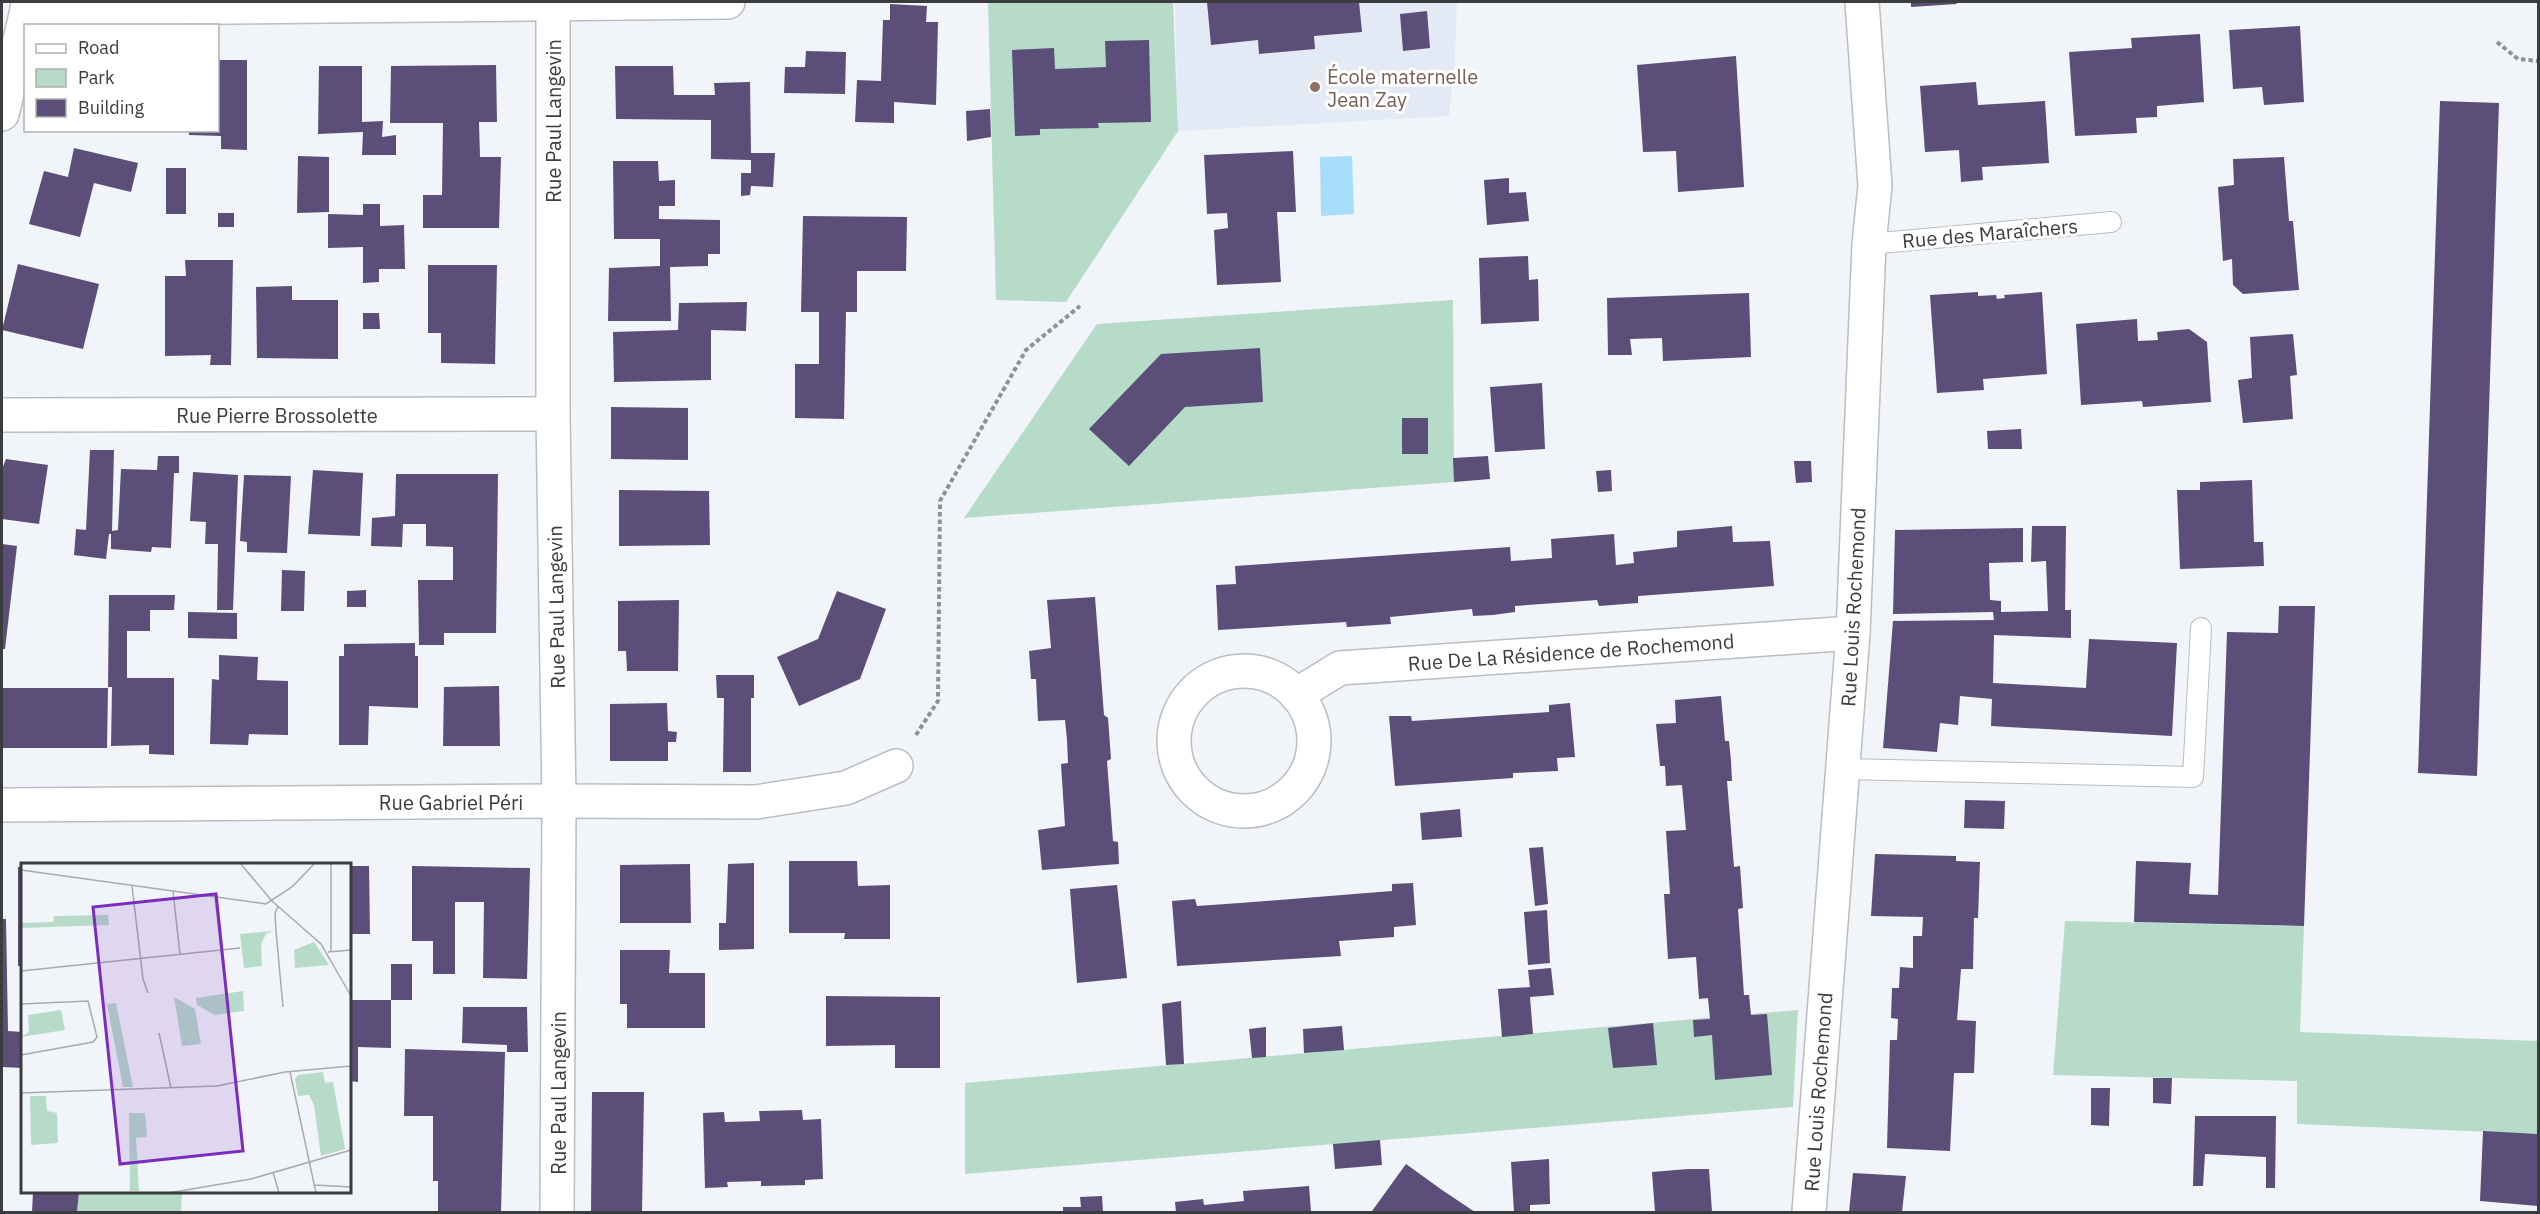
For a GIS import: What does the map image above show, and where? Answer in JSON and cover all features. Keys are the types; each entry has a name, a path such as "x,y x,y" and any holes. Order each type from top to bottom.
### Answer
{"street":[{"name":"Rue Paul Langevin","path":"553,2 553,414 559,801 557,1212"},
{"path":"2,114 28,5 728,2"},
{"name":"Rue Louis Rochemond","path":"1809,1212 1854,633 1869,244 1875,186 1862,2"},
{"name":"Rue Pierre Brossolette","path":"2,415 553,414"},
{"name":"Rue De La Résidence de Rochemond","path":"1296,695 1340,668 1854,633"},
{"path":"1245,670 1268,674 1288,686 1296,695 1304,703 1312,724 1314,747 1308,770 1295,789 1277,803 1255,810 1232,810 1210,802 1192,788 1180,769 1174,746 1176,723 1185,702 1202,685 1222,674 1245,670"},
{"name":"Rue Gabriel Péri","path":"2,805 756,802 846,788 896,766"}],"lane":[{"name":"Rue des Maraîchers","path":"1869,244 2111,222"},
{"path":"1843,769 2193,777 2201,628"}],"path":[{"path":"2497,42 2518,59 2538,61"},
{"path":"896,766 938,701 940,501 1026,350 1080,306"}],"shaded area":[{"name":"École maternelle Jean Zay","path":"1175,2 1457,2 1455,59 1449,116 1178,131"}],"green space":[{"path":"988,2 1173,2 1178,131 1066,302 996,300"},
{"path":"1453,300 1454,482 964,518 1097,324"},
{"path":"2065,921 2304,926 2300,1032 2538,1041 2538,1134 2297,1124 2297,1081 2053,1075"},
{"path":"1798,1010 1793,1107 965,1174 965,1083"},
{"path":"79,1193 182,1193 181,1212 77,1212"}],"water":[{"path":"1352,156 1354,214 1321,216 1320,157"}],"building":[{"path":"1207,2 1359,2 1362,32 1314,36 1315,49 1259,54 1258,40 1211,45"},
{"path":"1911,2 1956,2 1957,4 1911,7"},
{"path":"890,4 927,6 926,22 938,22 936,105 894,102 894,123 855,122 857,80 881,81 883,20 890,20"},
{"path":"1427,11 1430,48 1403,51 1400,14"},
{"path":"2300,26 2304,102 2264,105 2262,87 2233,89 2229,30"},
{"path":"2200,34 2204,102 2157,106 2157,117 2136,118 2137,133 2075,136 2069,52 2132,48 2131,38"},
{"path":"1149,40 1151,122 1098,123 1099,128 1040,129 1040,135 1015,136 1012,50 1054,48 1055,69 1106,67 1105,41"},
{"path":"806,51 846,52 845,94 784,93 785,67 805,67"},
{"path":"1736,56 1744,187 1678,192 1676,151 1643,152 1637,65"},
{"path":"219,60 247,60 247,150 221,149 221,136 189,135 189,132 219,132"},
{"path":"496,65 497,122 479,122 480,157 501,157 499,228 423,228 423,195 442,195 443,123 390,123 391,66"},
{"path":"319,66 362,66 362,122 383,121 382,137 396,135 396,155 362,155 363,132 318,134"},
{"path":"615,66 673,66 674,95 715,95 714,83 750,82 751,153 775,153 773,187 751,186 750,195 741,196 741,173 751,173 751,160 711,159 711,120 616,119"},
{"path":"1976,82 1978,105 2045,101 2049,163 1982,167 1983,180 1961,182 1959,150 1925,152 1920,86"},
{"path":"2440,101 2499,103 2477,776 2418,773"},
{"path":"990,109 991,137 967,141 966,111"},
{"path":"74,148 138,163 131,192 94,183 80,237 29,224 44,171 68,177"},
{"path":"1293,151 1296,212 1277,212 1281,282 1217,285 1214,230 1228,228 1227,213 1207,214 1204,155"},
{"path":"298,156 329,157 329,212 297,213"},
{"path":"2284,157 2289,221 2293,221 2299,290 2243,294 2233,285 2232,259 2223,261 2218,187 2234,185 2233,159"},
{"path":"613,161 658,161 659,181 675,180 675,206 659,206 659,219 720,220 720,254 708,254 708,266 670,267 671,321 608,321 609,268 660,266 660,239 614,239"},
{"path":"166,168 186,168 186,214 166,214"},
{"path":"1509,178 1509,193 1526,192 1529,221 1487,225 1484,180"},
{"path":"363,204 380,204 380,226 404,225 405,269 379,269 379,282 363,283 363,247 328,248 328,214 363,215"},
{"path":"218,213 234,213 234,227 218,227"},
{"path":"803,216 907,217 906,271 857,271 857,312 846,312 844,419 795,418 795,364 819,364 819,312 801,312"},
{"path":"1528,256 1529,280 1538,279 1539,321 1481,324 1479,258"},
{"path":"185,260 233,260 231,365 210,365 211,355 165,356 165,276 186,276"},
{"path":"18,264 99,284 83,349 2,330"},
{"path":"428,265 497,265 495,364 441,363 441,333 428,333"},
{"path":"292,286 292,300 338,300 338,359 257,358 256,287"},
{"path":"1978,292 1978,296 1996,295 1997,299 2005,298 2004,295 2042,292 2047,374 1983,379 1984,390 1937,393 1930,295"},
{"path":"1749,293 1751,357 1663,361 1662,338 1630,339 1632,355 1608,355 1607,298"},
{"path":"747,302 746,331 711,330 711,380 614,382 613,332 678,330 679,303"},
{"path":"363,313 379,313 380,329 363,329"},
{"path":"2137,319 2138,341 2158,340 2157,332 2189,329 2207,342 2211,402 2143,407 2142,401 2081,405 2076,324"},
{"path":"2293,334 2297,375 2290,376 2293,419 2243,423 2238,380 2252,378 2250,337"},
{"path":"1260,348 1263,402 1185,407 1129,466 1089,429 1161,354"},
{"path":"1542,383 1545,449 1495,452 1490,387"},
{"path":"611,407 688,408 688,460 611,459"},
{"path":"1402,418 1428,418 1428,454 1402,454"},
{"path":"2021,429 2022,449 1988,449 1987,431"},
{"path":"90,450 114,450 112,531 118,530 121,469 157,470 158,456 179,456 179,473 174,473 171,548 152,547 151,552 111,549 111,534 109,534 106,559 74,555 76,529 86,530"},
{"path":"1488,456 1490,479 1454,482 1453,458"},
{"path":"6,459 48,465 39,524 2,519 2,469"},
{"path":"1794,461 1811,461 1812,482 1796,483"},
{"path":"313,470 363,473 360,536 308,534"},
{"path":"1611,470 1612,491 1598,492 1596,471"},
{"path":"193,472 238,475 233,610 217,610 218,544 205,544 206,522 190,521"},
{"path":"396,474 498,474 496,633 444,633 444,645 419,645 418,580 453,580 453,547 426,546 426,524 403,524 402,547 371,546 372,518 395,516"},
{"path":"244,475 291,476 287,553 247,552 247,542 240,541"},
{"path":"2252,480 2254,542 2263,542 2264,566 2180,569 2177,490 2200,490 2200,482"},
{"path":"619,490 709,491 710,545 619,546"},
{"path":"1732,526 1733,542 1770,541 1774,586 1638,596 1638,603 1599,606 1597,600 1515,606 1515,612 1493,615 1473,616 1472,609 1390,617 1391,624 1347,627 1346,622 1218,630 1216,585 1236,584 1235,566 1510,547 1511,561 1552,558 1551,539 1614,534 1616,565 1634,563 1633,552 1677,547 1677,531"},
{"path":"2032,526 2066,526 2065,610 2071,610 2071,638 1994,635 1993,683 2086,688 2089,639 2177,643 2172,736 1991,726 1992,699 1960,696 1958,725 1940,723 1937,752 1883,748 1893,621 1994,620 1993,612 1893,614 1895,530 2023,528 2023,562 1989,563 1990,600 2001,601 2001,612 2048,611 2046,561 2031,562"},
{"path":"2,544 17,546 5,649 2,649"},
{"path":"282,570 305,571 304,611 281,611"},
{"path":"366,590 366,607 347,607 347,591"},
{"path":"837,591 886,609 860,679 799,706 777,657 818,639"},
{"path":"109,595 175,595 174,610 150,610 150,631 127,631 127,678 174,678 174,755 149,754 149,745 111,746 112,687 108,687"},
{"path":"1095,597 1104,715 1108,718 1111,759 1107,761 1113,841 1118,842 1119,864 1042,870 1038,830 1065,826 1061,764 1068,763 1067,740 1065,720 1038,721 1036,679 1031,679 1029,651 1051,648 1047,600"},
{"path":"679,600 678,671 627,671 626,651 618,651 618,601"},
{"path":"2279,606 2315,606 2304,926 2134,922 2136,861 2191,863 2189,894 2218,895 2227,632 2278,633"},
{"path":"188,612 237,613 237,639 188,638"},
{"path":"415,643 415,656 418,656 418,708 369,706 368,745 339,745 339,656 344,656 344,644"},
{"path":"219,655 258,657 257,680 288,681 288,735 249,734 248,745 210,744 212,679 219,680"},
{"path":"716,675 754,675 754,698 751,698 751,772 723,772 724,698 717,698"},
{"path":"499,686 500,746 443,746 444,687"},
{"path":"2,688 108,688 107,748 2,748"},
{"path":"1721,696 1725,741 1729,741 1731,761 1732,781 1727,781 1734,867 1740,866 1743,908 1738,909 1744,995 1749,995 1751,1015 1767,1014 1772,1075 1715,1080 1712,1035 1694,1037 1693,1020 1710,1019 1708,998 1699,999 1696,957 1668,959 1664,894 1670,894 1666,831 1686,830 1682,785 1666,786 1665,766 1660,766 1656,724 1676,723 1675,700"},
{"path":"667,703 668,731 677,732 676,742 668,742 668,761 610,761 610,704"},
{"path":"1570,703 1575,757 1557,758 1558,771 1513,773 1513,778 1395,786 1389,716 1411,716 1412,721 1549,712 1549,705"},
{"path":"1965,800 2005,801 2004,829 1964,828"},
{"path":"1460,809 1462,837 1422,840 1420,813"},
{"path":"1543,847 1548,904 1535,906 1529,848"},
{"path":"1875,854 1956,856 1956,861 1980,862 1978,918 1974,918 1973,969 1961,969 1957,1020 1976,1021 1974,1073 1954,1073 1950,1151 1887,1148 1890,1040 1897,1040 1898,1019 1891,1018 1892,988 1899,988 1900,967 1913,968 1913,936 1922,936 1923,917 1871,916"},
{"path":"789,861 857,861 858,886 890,885 890,939 844,939 845,933 789,933"},
{"path":"754,863 754,949 719,950 719,923 726,923 728,864"},
{"path":"690,864 691,923 620,923 620,865"},
{"path":"351,866 369,866 370,934 351,934"},
{"path":"412,866 530,868 527,979 483,978 484,902 455,902 455,974 433,974 433,941 412,941"},
{"path":"18,867 21,867 21,966 18,966"},
{"path":"1413,883 1416,925 1394,927 1394,937 1339,941 1341,956 1177,966 1172,901 1195,899 1197,906 1240,903 1392,891 1392,884"},
{"path":"1117,885 1127,978 1077,983 1070,889"},
{"path":"1547,910 1550,963 1528,965 1524,912"},
{"path":"2,919 6,919 8,1031 21,1032 21,1068 2,1067"},
{"path":"620,950 670,950 669,973 705,973 705,1028 627,1028 627,1004 620,1004"},
{"path":"391,964 412,964 412,1000 391,1000"},
{"path":"1551,968 1554,995 1530,997 1533,1034 1502,1037 1498,989 1530,987 1528,970"},
{"path":"826,996 940,997 940,1068 895,1068 895,1045 826,1046"},
{"path":"351,1000 391,1000 391,1048 358,1047 358,1082 351,1081"},
{"path":"1181,1001 1184,1064 1166,1065 1162,1004"},
{"path":"463,1007 527,1007 528,1052 507,1052 507,1045 462,1043"},
{"path":"1653,1023 1657,1065 1613,1068 1608,1028"},
{"path":"1342,1026 1344,1050 1304,1053 1303,1029"},
{"path":"1266,1027 1266,1057 1252,1058 1249,1029"},
{"path":"405,1049 505,1052 501,1212 438,1212 438,1181 433,1181 433,1116 404,1116"},
{"path":"2153,1078 2172,1078 2171,1104 2153,1103"},
{"path":"2091,1088 2110,1088 2109,1126 2091,1125"},
{"path":"592,1092 644,1092 642,1212 591,1212"},
{"path":"802,1110 803,1120 821,1119 823,1179 805,1180 805,1185 761,1186 761,1181 727,1182 728,1187 705,1188 703,1113 724,1112 725,1122 760,1121 759,1111"},
{"path":"2195,1116 2276,1116 2275,1188 2266,1188 2266,1157 2205,1154 2203,1186 2193,1186"},
{"path":"2483,1131 2538,1134 2538,1206 2480,1201"},
{"path":"1380,1140 1382,1165 1335,1169 1333,1144"},
{"path":"1549,1159 1550,1204 1530,1205 1530,1212 1514,1212 1511,1162"},
{"path":"1406,1164 1442,1190 1475,1212 1372,1211"},
{"path":"1709,1169 1712,1212 1655,1212 1652,1172"},
{"path":"1853,1173 1906,1176 1902,1212 1849,1212"},
{"path":"1309,1186 1311,1212 1176,1212 1175,1202 1203,1199 1204,1205 1244,1201 1243,1191"},
{"path":"33,1193 79,1193 77,1212 32,1212"},
{"path":"1102,1196 1103,1212 1063,1212 1063,1207 1081,1207 1080,1197"}],"place":[{"name":"École maternelle Jean Zay","path":"1315,87"}]}
